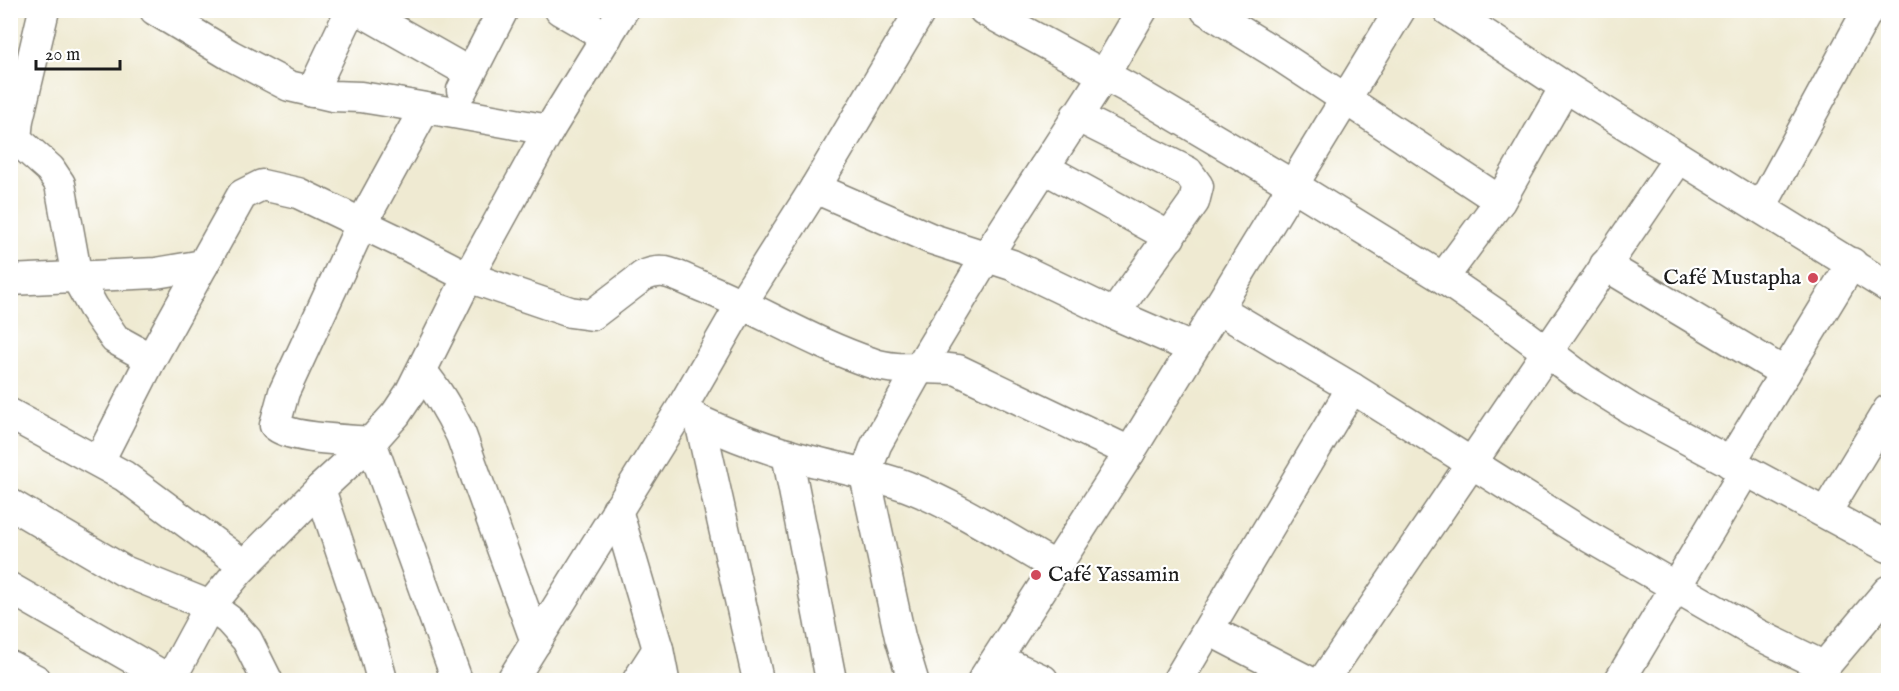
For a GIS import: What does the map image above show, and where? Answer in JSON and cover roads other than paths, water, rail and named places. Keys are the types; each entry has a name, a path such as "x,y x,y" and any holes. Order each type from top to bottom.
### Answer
{"street":[{"path":"44,10 18,120 16,139 50,169 60,184 77,278 93,307 116,339 151,359"},
{"path":"154,10 288,86 332,96 361,98 549,130"},
{"path":"312,92 351,10"},
{"path":"359,10 392,18 470,73"},
{"path":"371,442 297,435 280,430 275,425 284,392 362,223 438,111 470,73 503,10"},
{"path":"560,10 607,37"},
{"path":"10,588 170,680 210,606 244,565 371,442 396,414 422,372 468,277 549,130 623,10"},
{"path":"512,681 617,510 690,415 742,303 815,188 921,10"},
{"path":"984,10 1104,75 1294,186 1443,278 1509,323 1583,379 1631,409 1888,547"},
{"path":"913,681 900,637 865,475 876,445 920,367 987,256 1104,75 1142,10"},
{"path":"1206,10 1346,98 1500,201"},
{"path":"1043,681 990,670 1130,452 1400,10"},
{"path":"1761,207 1868,10"},
{"path":"1451,11 1565,87 1888,287"},
{"path":"1443,278 1500,201 1565,87"},
{"path":"1076,116 1188,172 1196,182 1198,190 1194,202 1114,314"},
{"path":"1324,681 1679,158"},
{"path":"1044,168 1170,237"},
{"path":"99,461 151,359 242,195 262,185 298,193 468,277 570,312 592,315 643,276 649,273 667,273 742,303 817,341 873,364 891,368 943,367 958,370 1130,452"},
{"path":"815,188 932,239 1012,265 1192,348"},
{"path":"1620,681 1677,586 1785,373 1852,263"},
{"path":"10,280 156,273 203,266"},
{"path":"1605,266 1785,373"},
{"path":"1217,308 1352,388 1591,538 1677,586 1819,674 1884,607"},
{"path":"422,372 437,389 461,435 536,642"},
{"path":"1178,681 1352,388"},
{"path":"1826,512 1888,410"},
{"path":"10,414 124,476 244,565"},
{"path":"690,415 723,431 787,454 909,487 942,502 1056,567"},
{"path":"690,415 759,681"},
{"path":"371,442 457,681"},
{"path":"787,454 831,681"},
{"path":"320,489 373,646 382,681"},
{"path":"10,504 124,571 210,606 228,620 247,640 267,681"},
{"path":"617,510 658,649 664,681"},
{"path":"1209,630 1306,681"},
{"path":"638,681 658,649"},
{"path":"10,666 36,681"}],"place":[{"name":"Café Mustapha","path":"1813,278"},
{"name":"Café Yassamin","path":"1036,575"}]}
